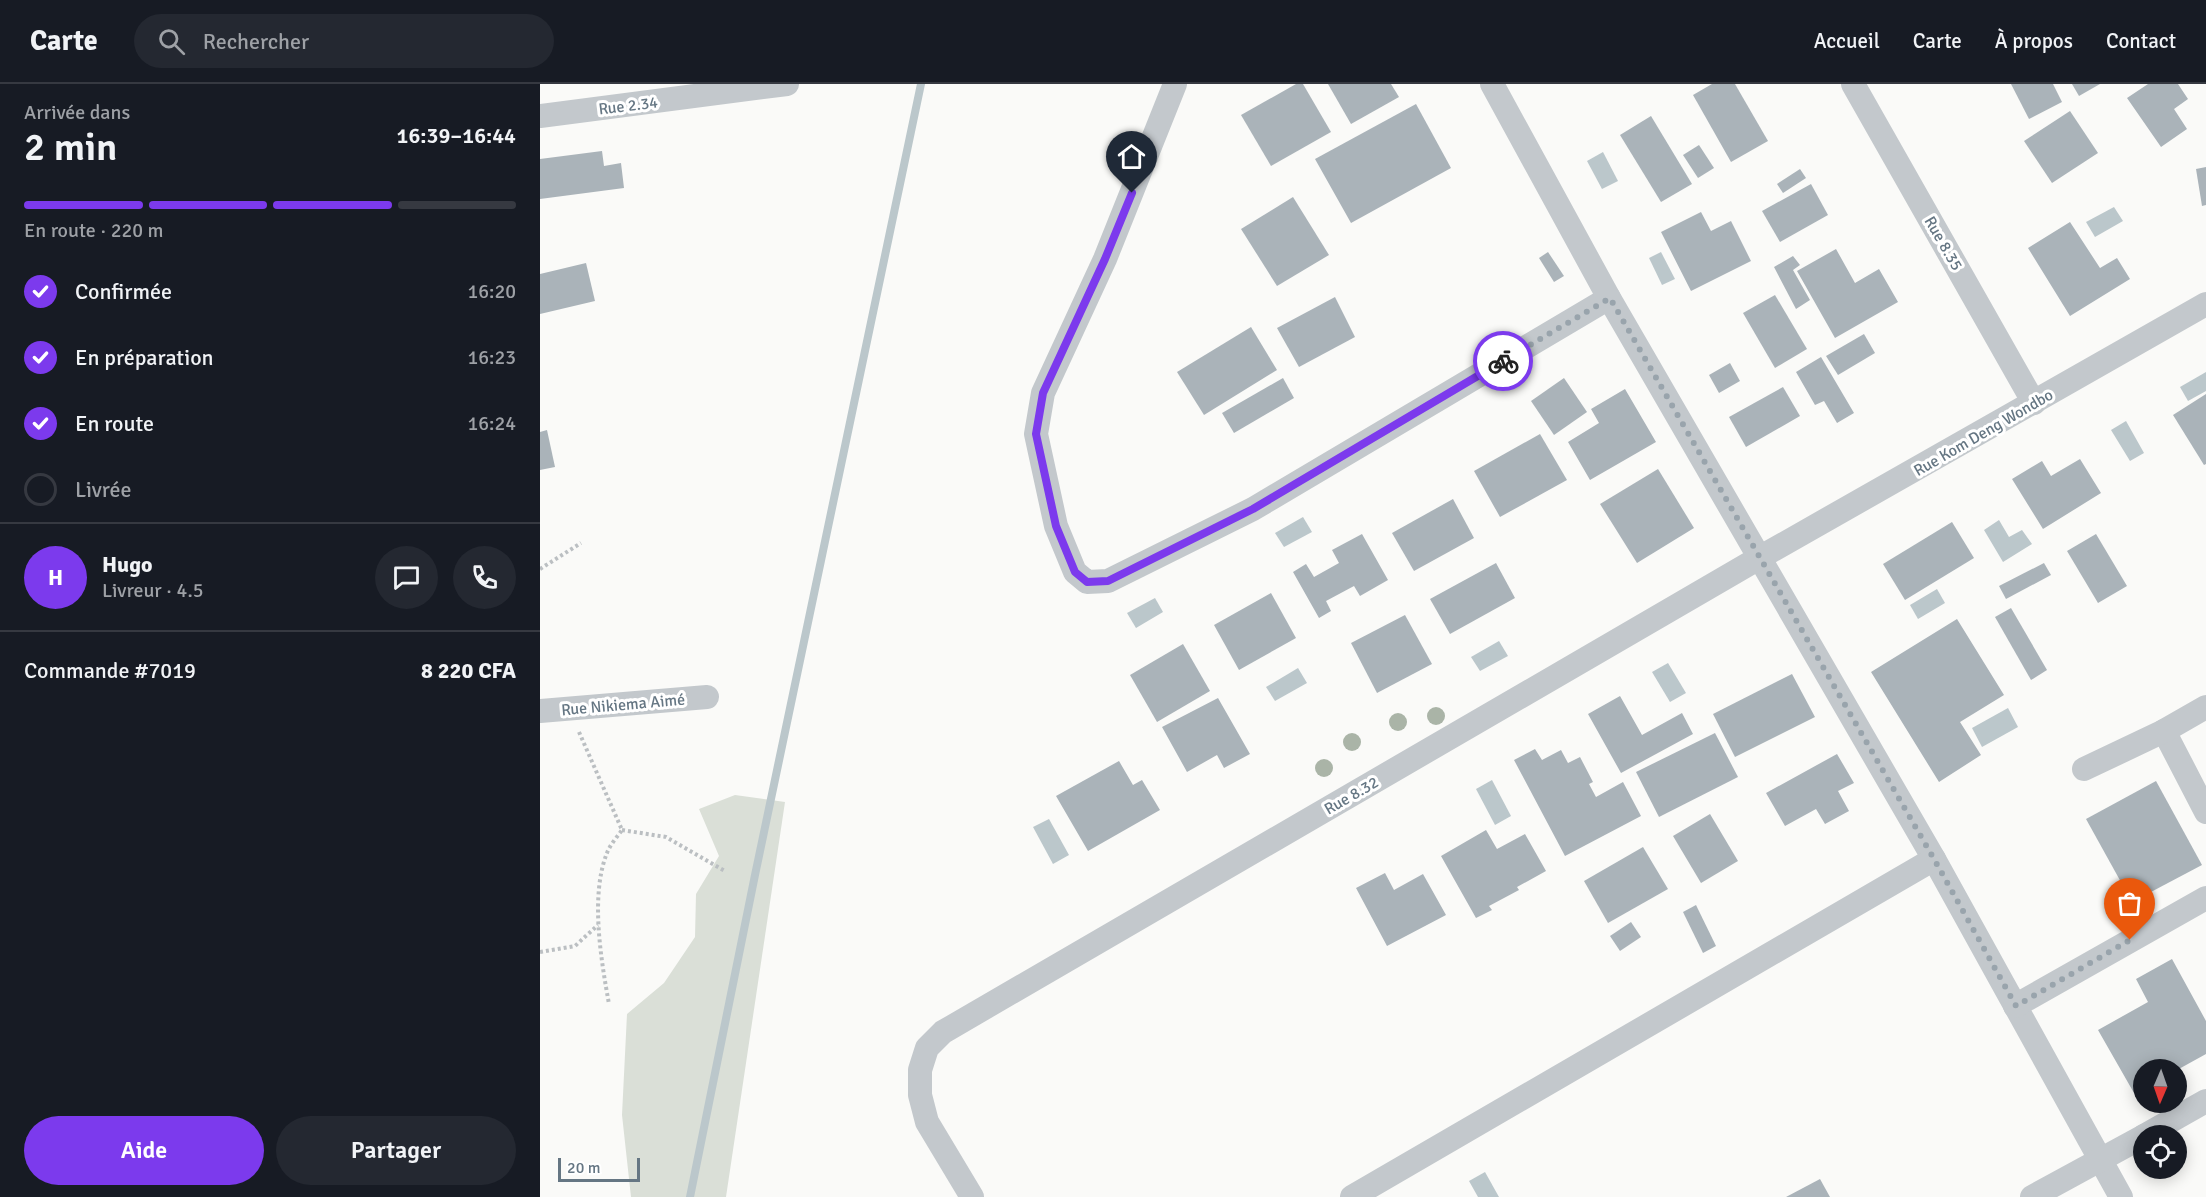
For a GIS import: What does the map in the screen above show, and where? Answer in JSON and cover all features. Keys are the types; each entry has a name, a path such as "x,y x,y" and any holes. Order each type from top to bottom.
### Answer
{"street":[{"name":"Rue 2.34","path":"540,116 787,84"},
{"path":"1175,84 1105,259 1043,393 1036,434 1056,526 1075,572 1087,582 1108,581 1253,509 1610,298"},
{"path":"1492,84 1610,298 1934,859 2121,1197"},
{"name":"Rue 8.35","path":"1853,84 2034,403"},
{"name":"Rue Kom Deng Wondbo","path":"1759,558 2206,304"},
{"name":"Rue 8.32","path":"972,1197 927,1122 920,1095 920,1070 927,1048 943,1032 1759,558"},
{"name":"Rue Nikiema Aimé","path":"540,711 707,697"},
{"path":"2084,768 2164,731 2206,707"},
{"path":"2164,731 2206,812"},
{"path":"1352,1197 1934,859"},
{"path":"2016,1006 2206,898"},
{"path":"2163,1125 2206,1101"},
{"path":"2032,1197 2133,1142"}],"path":[{"path":"540,569 582,543"},
{"path":"569,709 622,830"},
{"path":"622,830 666,837 725,871"},
{"path":"609,1004 601,959 600,880 607,852 622,830"},
{"path":"540,952 575,946 599,925"}],"shaded area":[{"path":"1603,152 1618,181 1602,189 1587,161"},
{"path":"2114,207 2123,221 2095,237 2086,222"},
{"path":"1661,252 1675,279 1662,285 1649,258"},
{"path":"2206,372 2206,391 2188,401 2180,387"},
{"path":"2126,421 2144,453 2130,461 2111,430"},
{"path":"1303,517 1312,532 1284,547 1275,533"},
{"path":"1999,520 2009,537 2022,530 2032,544 2003,562 1984,530"},
{"path":"1937,589 1945,603 1918,619 1910,605"},
{"path":"1155,598 1163,612 1136,628 1127,613"},
{"path":"1499,641 1508,656 1480,671 1471,657"},
{"path":"1668,663 1686,693 1670,702 1652,672"},
{"path":"1298,668 1307,683 1275,701 1266,687"},
{"path":"2008,708 2018,727 1982,747 1972,728"},
{"path":"1492,780 1511,816 1495,825 1476,789"},
{"path":"735,795 785,802 726,1197 631,1197 622,1115 627,1014 664,983 695,937 696,894 719,856 699,809"},
{"path":"1049,819 1069,855 1053,864 1033,827"},
{"path":"1485,1172 1499,1197 1478,1197 1469,1181"}],"building":[{"path":"1296,84 1303,84 1331,132 1271,166 1241,115"},
{"path":"1328,84 1391,84 1399,97 1351,124"},
{"path":"1712,84 1735,84 1768,141 1731,162 1693,95"},
{"path":"2011,84 2053,84 2062,102 2029,119"},
{"path":"2072,84 2100,84 2079,96"},
{"path":"2148,84 2178,84 2188,99 2174,109 2187,129 2161,147 2127,98"},
{"path":"1416,104 1451,168 1351,223 1315,159"},
{"path":"2070,111 2098,153 2052,183 2024,141"},
{"path":"1651,116 1692,184 1661,202 1620,135"},
{"path":"1699,145 1714,168 1698,178 1683,155"},
{"path":"602,151 604,166 621,163 624,188 540,199 540,159"},
{"path":"2206,167 2206,205 2202,206 2196,169"},
{"path":"1800,169 1806,178 1783,193 1777,184"},
{"path":"1811,184 1828,215 1780,242 1762,211"},
{"path":"1293,197 1329,255 1277,286 1241,229"},
{"path":"1701,212 1711,231 1731,221 1751,261 1691,291 1661,232"},
{"path":"2070,222 2100,268 2117,258 2130,279 2070,316 2028,248"},
{"path":"1836,249 1855,283 1879,269 1898,302 1835,338 1797,271"},
{"path":"1548,252 1564,276 1554,282 1539,258"},
{"path":"1793,256 1800,265 1793,270 1810,300 1796,309 1774,267"},
{"path":"586,263 595,301 540,314 540,274"},
{"path":"1775,295 1807,349 1775,368 1743,313"},
{"path":"1335,297 1355,337 1299,367 1277,328"},
{"path":"1251,327 1277,370 1204,415 1177,372"},
{"path":"1864,334 1875,353 1838,375 1826,356"},
{"path":"1821,357 1854,413 1837,423 1824,401 1815,405 1796,372"},
{"path":"1730,363 1740,381 1719,393 1709,375"},
{"path":"1283,378 1294,398 1234,433 1222,413"},
{"path":"1564,378 1587,412 1554,435 1531,401"},
{"path":"1783,387 1800,416 1746,447 1729,417"},
{"path":"1625,389 1656,442 1590,480 1568,442 1599,423 1591,409"},
{"path":"2206,394 2206,464 2204,465 2173,415"},
{"path":"547,430 555,467 540,470 540,432"},
{"path":"1540,434 1567,480 1500,517 1474,471"},
{"path":"2080,459 2101,493 2043,529 2012,479 2042,461 2051,476"},
{"path":"1658,469 1694,528 1637,563 1600,504"},
{"path":"1453,499 1474,538 1414,571 1392,533"},
{"path":"1952,522 1974,558 1905,600 1883,564"},
{"path":"1362,534 1388,580 1360,596 1354,586 1326,601 1331,611 1319,618 1293,572 1306,564 1314,577 1339,563 1332,550"},
{"path":"2096,534 2127,586 2098,603 2067,551"},
{"path":"1496,563 1515,598 1450,634 1430,599"},
{"path":"2044,563 2051,575 2006,599 1999,586"},
{"path":"1271,593 1296,638 1239,670 1214,625"},
{"path":"2011,608 2047,670 2031,680 1995,617"},
{"path":"1405,615 1432,664 1377,693 1351,643"},
{"path":"1957,619 2004,695 1960,722 1981,755 1939,782 1871,672"},
{"path":"1183,644 1210,691 1157,722 1130,675"},
{"path":"1792,674 1815,717 1735,757 1713,714"},
{"path":"1620,696 1642,735 1682,713 1693,734 1621,773 1588,714"},
{"path":"1218,698 1250,754 1224,768 1217,755 1187,772 1162,727"},
{"path":"1715,733 1738,777 1659,817 1636,772"},
{"path":"1535,749 1542,760 1561,750 1568,763 1580,757 1593,782 1589,784 1596,797 1623,782 1641,816 1565,856 1514,760"},
{"path":"1837,754 1854,783 1838,791 1849,811 1825,824 1816,809 1785,826 1766,793"},
{"path":"1119,761 1133,785 1142,780 1160,810 1088,851 1056,796"},
{"path":"2156,781 2202,865 2132,902 2086,819"},
{"path":"1710,814 1738,861 1701,883 1673,836"},
{"path":"1486,830 1497,849 1525,834 1546,871 1517,887 1519,890 1489,906 1492,910 1476,918 1441,856"},
{"path":"1643,847 1668,889 1608,923 1584,881"},
{"path":"1385,873 1394,890 1423,874 1446,915 1387,946 1356,888"},
{"path":"1696,905 1716,946 1703,953 1683,912"},
{"path":"1631,922 1641,937 1620,951 1610,936"},
{"path":"2172,959 2206,1021 2206,1054 2187,1064 2187,1059 2133,1059 2133,1091 2098,1030 2148,1002 2136,979"},
{"path":"1820,1179 1830,1197 1786,1197"}],"waterway":[{"path":"690,1197 921,84"}],"way so far":[{"path":"1503,361 1610,298 1934,859 2016,1006 2130,940"}],"route":[{"path":"1132,193 1105,259 1043,393 1036,434 1056,526 1075,572 1087,582 1108,581 1138,568 1253,509 1503,361"}]}
